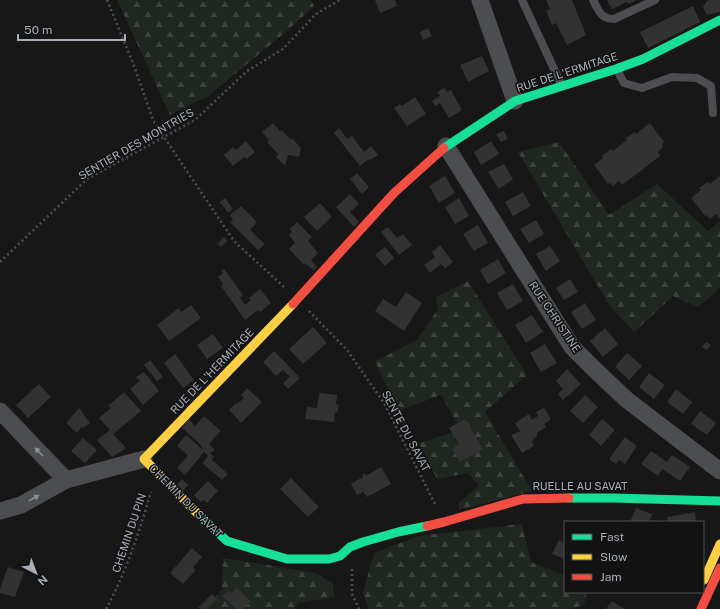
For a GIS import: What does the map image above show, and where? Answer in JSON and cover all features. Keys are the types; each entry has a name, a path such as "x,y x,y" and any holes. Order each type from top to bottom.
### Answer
{"street":[{"path":"480,0 515,101"},
{"name":"RUE DE L'ERMITAGE","path":"297,299 394,193 446,146 515,101 643,59 720,20"},
{"name":"RUE CHRISTINE","path":"446,146 572,347 627,400 720,470"},
{"name":"RUE DE L'HERMITAGE","path":"144,459 297,299"},
{"path":"0,411 66,480"},
{"name":"CHEMIN DU SAVAT","path":"0,511 21,505 66,480 144,459 184,501 227,542 287,559 329,559 340,556 350,547 363,542 398,532 444,522"},
{"name":"RUELLE AU SAVAT","path":"444,522 523,499 614,498 720,501"},
{"path":"704,579 720,544"},
{"path":"701,609 720,568"}],"lane":[{"path":"522,0 562,86"},
{"path":"593,0 601,15 605,18 614,19 655,0"},
{"path":"616,69 624,83 642,88 672,76 697,78 711,86 713,113"}],"path":[{"name":"SENTE DU SAVAT","path":"107,0 134,63 153,120 234,241 297,299 347,350 384,402 444,522"},
{"name":"SENTIER DES MONTRIES","path":"0,262 86,180 195,120 247,71 283,49 316,14 340,0"},
{"name":"CHEMIN DU PIN","path":"106,609 120,583 152,490"},
{"path":"359,609 352,594 352,569 363,542"}],"green space":[{"path":"117,0 311,0 314,6 287,31 208,96 170,115"},
{"path":"559,142 609,215 657,184 708,231 720,221 720,288 698,307 673,296 634,332 609,305 518,152"},
{"path":"468,281 527,375 485,412 532,491 459,510 459,502 479,486 468,473 437,479 419,443 461,430 441,395 398,411 375,361 417,340 438,309 436,297"},
{"path":"522,524 531,562 564,576 564,593 587,593 584,605 571,609 369,609 363,593 374,553 418,536"},
{"path":"223,558 316,573 332,583 335,597 298,603 294,609 199,609 207,605 222,590"}],"building":[{"path":"375,0 395,0 397,6 380,13"},
{"path":"546,0 572,0 586,35 567,45 556,23 552,25 546,11 550,9"},
{"path":"607,0 637,0 628,4 627,2 612,9"},
{"path":"720,0 720,12 707,15 703,7 707,1"},
{"path":"693,6 700,22 648,48 640,32"},
{"path":"428,28 432,36 423,40 420,32"},
{"path":"482,56 489,71 468,82 460,65"},
{"path":"444,88 447,92 451,90 462,110 449,118 440,103 435,106 432,101 440,96 437,92"},
{"path":"415,97 426,114 407,126 394,108 400,104 402,106"},
{"path":"273,123 291,140 292,138 301,148 299,157 288,155 285,166 276,157 278,154 267,142 269,140 262,132"},
{"path":"650,123 664,142 662,144 663,147 658,152 660,156 622,185 619,181 613,186 610,183 608,184 594,165 611,149 613,151 627,140 626,138 635,132 636,134"},
{"path":"339,128 347,139 352,136 364,152 371,146 378,155 370,160 369,159 360,166 334,133"},
{"path":"504,131 508,139 501,142 496,134"},
{"path":"246,141 255,152 247,159 244,157 233,166 224,155 233,147 236,150"},
{"path":"491,141 499,154 481,165 474,152"},
{"path":"504,164 513,179 499,189 488,172"},
{"path":"357,173 369,187 362,194 350,179"},
{"path":"445,176 455,193 439,203 429,186"},
{"path":"720,176 720,219 716,214 710,219 707,215 706,217 691,198 701,190 699,188 708,182 710,184"},
{"path":"523,192 531,206 513,216 505,202"},
{"path":"350,194 359,204 350,212 359,222 354,227 336,207"},
{"path":"225,198 233,209 228,213 220,202"},
{"path":"459,198 469,216 455,224 445,207"},
{"path":"320,203 332,217 317,231 304,217"},
{"path":"241,206 257,222 250,230 265,244 258,250 230,222 233,220 230,215"},
{"path":"536,220 544,234 529,243 520,229"},
{"path":"297,222 312,237 308,241 318,253 311,260 317,267 314,271 305,263 304,265 289,249 295,243 289,235 292,232 290,229"},
{"path":"478,225 488,243 474,251 463,234"},
{"path":"388,227 397,238 403,234 412,245 399,255 381,232"},
{"path":"224,237 227,241 221,247 217,244"},
{"path":"440,245 453,262 445,268 441,264 430,273 424,265 435,257 432,252"},
{"path":"550,246 560,261 546,271 536,254"},
{"path":"385,247 394,258 385,266 375,255"},
{"path":"498,259 506,273 488,284 480,270"},
{"path":"224,269 243,295 240,298 245,305 251,300 249,298 260,289 271,303 260,312 258,310 245,320 221,286 223,284 218,277 223,273 221,271"},
{"path":"570,279 578,292 564,300 556,288"},
{"path":"513,284 523,301 507,310 497,293"},
{"path":"406,292 422,303 404,331 375,311 383,299 396,307"},
{"path":"585,303 596,320 582,329 571,312"},
{"path":"191,305 201,318 169,341 157,325 179,308 181,312"},
{"path":"532,315 543,332 526,343 515,325"},
{"path":"313,327 327,343 303,364 289,349"},
{"path":"605,328 618,344 603,357 590,341"},
{"path":"213,334 223,348 207,359 197,345"},
{"path":"706,342 711,345 707,350 702,347"},
{"path":"545,344 557,363 541,372 530,353"},
{"path":"274,351 300,378 288,389 283,383 290,377 283,370 276,376 263,362"},
{"path":"627,353 642,366 629,380 615,367"},
{"path":"175,354 194,380 183,388 164,363"},
{"path":"150,360 163,377 157,381 144,365"},
{"path":"567,369 581,384 563,400 558,394 563,389 556,381"},
{"path":"144,372 159,391 143,405 130,389 140,381 136,377"},
{"path":"649,373 665,385 654,399 639,387"},
{"path":"39,384 51,397 28,418 16,405"},
{"path":"247,388 262,402 241,423 229,410 244,398 241,395"},
{"path":"676,389 692,402 683,414 667,402"},
{"path":"124,392 141,411 113,434 126,448 112,457 97,440 110,430 99,418 111,408 108,406"},
{"path":"319,393 337,395 336,404 339,405 337,413 335,413 334,422 305,419 307,407 317,408"},
{"path":"585,395 598,407 583,423 570,411"},
{"path":"79,408 90,423 83,428 82,426 77,433 66,423"},
{"path":"544,408 551,419 544,424 546,427 537,433 537,436 532,441 534,446 522,453 511,435 520,431 515,423 529,414 532,420 538,416 536,412"},
{"path":"700,411 716,423 707,435 691,424"},
{"path":"204,416 221,431 209,444 215,450 210,453 214,457 212,460 228,474 222,480 202,463 208,456 204,452 185,475 177,468 188,455 177,446 186,435 203,450 200,444 182,428 189,419 195,426"},
{"path":"465,419 483,449 460,462 452,449 459,444 449,428"},
{"path":"602,419 615,430 601,446 589,435"},
{"path":"625,437 637,446 625,464 619,460 616,464 609,459"},
{"path":"83,438 97,450 85,463 71,451"},
{"path":"651,451 667,462 672,455 690,467 680,481 662,469 658,476 641,464"},
{"path":"381,467 391,484 367,497 363,492 357,495 351,484 363,477 362,475 365,473 366,476"},
{"path":"291,478 319,507 308,517 280,489"},
{"path":"182,479 188,485 183,491 177,485"},
{"path":"208,481 218,491 207,503 204,500 201,502 194,495"},
{"path":"636,508 652,514 649,521 630,521"},
{"path":"695,512 696,521 668,521 667,517"},
{"path":"559,540 564,542 564,559 552,554"},
{"path":"192,548 202,557 193,567 196,570 183,584 170,573"},
{"path":"8,567 24,572 15,597 0,593"},
{"path":"237,587 251,602 243,609 236,609 222,596 228,591 231,593"},
{"path":"212,594 217,599 207,609 198,608"},
{"path":"612,601 624,609 606,609"}],"traffic: fast":[{"path":"444,148 515,101 643,59 720,20"},
{"path":"569,498 720,501"},
{"path":"199,515 227,541 287,559 329,559 340,556 350,547 363,542 398,532 427,526"}],"traffic: slow":[{"path":"199,515 144,459 293,304"},
{"path":"704,580 720,544"}],"traffic: jam":[{"path":"293,304 394,193 444,148"},
{"path":"427,526 523,499 569,498"},
{"path":"701,609 720,568"}]}
